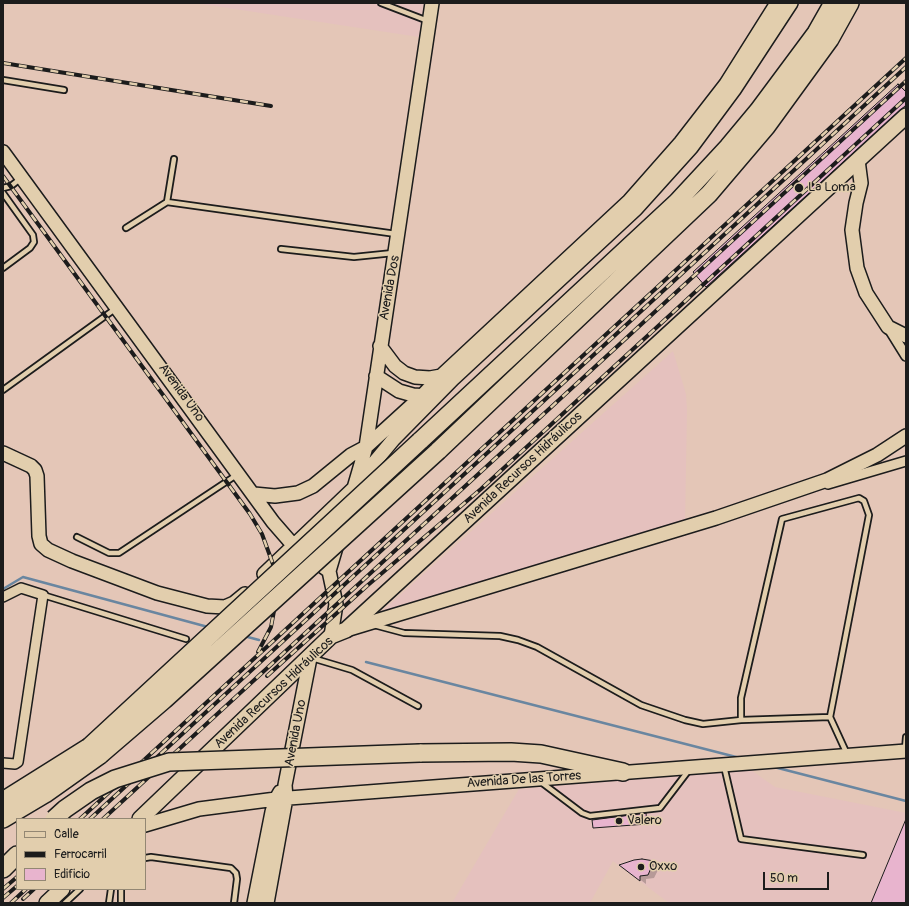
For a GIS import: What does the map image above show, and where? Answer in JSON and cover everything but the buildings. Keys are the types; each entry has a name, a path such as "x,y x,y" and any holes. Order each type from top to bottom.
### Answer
{"highway":[{"path":"3,819 45,794 94,751 420,441 677,202 728,147 758,111 816,32 833,3"},
{"path":"3,802 94,751 170,695 438,451 709,194 766,127 830,39 850,3"},
{"path":"55,818 65,808 92,790 115,779 169,762 420,753 511,752 541,754 623,772"},
{"path":"3,869 16,856"}],"main road":[{"name":"Avenida Dos","path":"329,571 366,447 380,346 399,235 432,3"},
{"path":"254,494 275,496 298,493 313,486 351,455 366,447 422,396 441,376 629,201 681,142 726,84 782,5"},
{"path":"3,453 31,466 35,470 37,476 39,536 42,544 48,550 72,561 157,593 207,606 225,607 234,603 354,488 394,440 435,397 636,209 691,148 734,90 782,5"},
{"name":"Avenida Recursos Hidráulicos","path":"141,818 310,658 331,636 346,630 906,116"},
{"name":"Avenida Uno","path":"3,152 118,307 273,522 293,545 329,571"},
{"path":"858,160 861,183 853,222 854,254 864,287 888,327 906,336"},
{"path":"380,346 395,366 404,373 415,377 430,378 441,376"},
{"path":"376,376 399,390 413,395 435,397"},
{"path":"346,630 716,518 827,480 877,456 906,436"},
{"path":"329,571 336,604 331,636"},
{"name":"Avenida Uno","path":"281,799 286,785 310,658"},
{"name":"Avenida De las Torres","path":"146,824 199,809 281,799 905,751"},
{"path":"254,903 281,799"},
{"path":"267,903 281,799"},
{"path":"47,903 61,890"}],"street":[{"path":"888,327 900,349 906,356"},
{"path":"716,518 906,461"},
{"path":"3,597 21,588 43,595 18,762 15,764 3,763"}],"lane":[{"path":"381,3 430,22"},
{"path":"3,80 64,90"},
{"path":"167,202 174,159"},
{"path":"3,188 11,186 22,178"},
{"path":"3,193 33,235 34,242 30,248 3,268"},
{"path":"126,228 167,202 399,235"},
{"path":"281,249 354,256 396,252"},
{"path":"3,390 118,307"},
{"path":"77,537 109,553 119,553 239,473"},
{"path":"741,720 741,698 781,521 784,518 859,498 864,501 869,515 830,717 848,755"},
{"path":"43,595 186,639"},
{"path":"368,624 386,630 404,632 500,636 518,640 537,647 641,705 685,720 703,724 741,720 830,717"},
{"path":"310,658 352,670 418,706"},
{"path":"905,751 906,737"},
{"path":"726,764 741,839 864,855"},
{"path":"536,779 582,813 590,816 660,808 691,767"},
{"path":"146,858 151,857 231,868 236,873 237,879 234,903"},
{"path":"64,903 79,890"},
{"path":"110,903 111,890"},
{"path":"121,890 121,903"}],"shaded area":[{"path":"195,3 424,3 419,37"},
{"path":"673,351 686,394 685,524 380,613"},
{"path":"751,770 775,787 906,813 906,903 669,903 613,861 590,903 452,903 519,789"}],"waterway":[{"path":"3,589 23,577 208,627"},
{"path":"244,636 259,640"},
{"path":"366,662 740,758"},
{"path":"774,767 906,801"}],"railway":[{"path":"81,818 906,58"},
{"path":"3,63 271,106"},
{"path":"91,818 906,67"},
{"path":"104,818 906,81"},
{"path":"267,676 368,585 481,489 906,98"},
{"path":"3,176 250,514 262,534 274,567 277,595 271,627 258,652"},
{"path":"3,889 16,878"},
{"path":"3,898 16,887"},
{"path":"11,903 25,890"},
{"path":"23,899 33,890"}],"place":[{"name":"La Loma","path":"799,188"},
{"name":"Valero","path":"619,821"},
{"name":"Oxxo","path":"641,867"}]}
